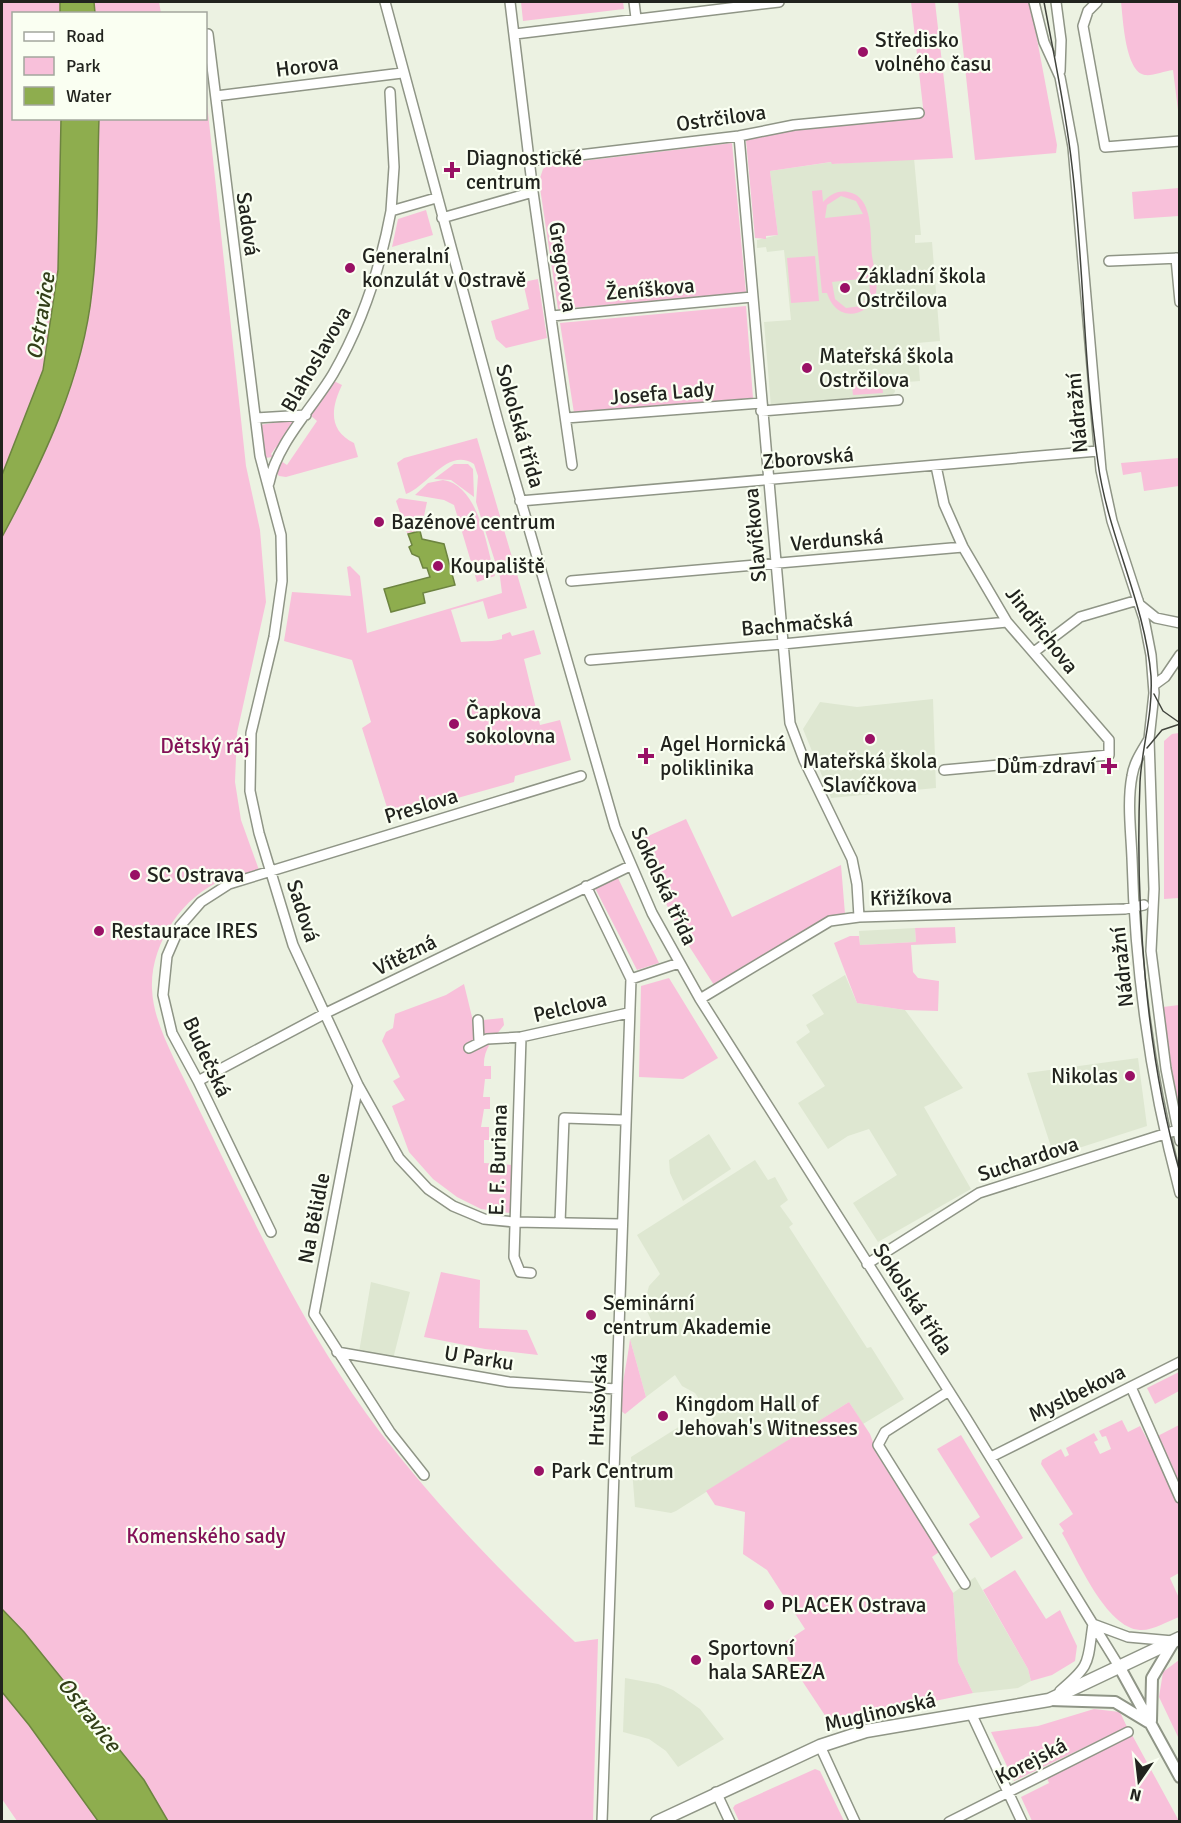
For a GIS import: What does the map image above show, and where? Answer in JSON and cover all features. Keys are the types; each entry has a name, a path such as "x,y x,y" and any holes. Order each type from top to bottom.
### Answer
{"main road":[{"name":"Muglinovská","path":"657,1821 819,1746 866,1731 1049,1700 1177,1640"}],"street":[{"name":"Sokolská třída","path":"385,2 402,73 520,501 596,764 630,866 679,963 700,999 991,1457 1120,1668 1179,1777"},
{"name":"Gregorova","path":"510,2 533,192 572,465"},
{"path":"634,2 636,18"},
{"path":"515,34 779,2"},
{"name":"Nádražní","path":"1034,2 1044,42 1060,77"},
{"name":"Nádražní","path":"1056,2 1061,40 1060,77 1075,168 1098,451 1110,514 1149,641 1154,685 1154,715 1149,739 1154,889 1151,951 1157,1008 1179,1141"},
{"path":"1097,2 1088,10 1083,26 1106,147 1179,141"},
{"name":"Sadová","path":"208,34 260,456 281,535 282,580 274,637 250,733 248,762 250,791 293,945 358,1085 399,1158 428,1189 468,1213 484,1219 514,1222 621,1224"},
{"name":"Horova","path":"216,96 402,73"},
{"name":"Blahoslavova","path":"269,484 273,465 353,337 372,294 391,211 394,167 390,92"},
{"name":"Ostrčilova","path":"530,161 739,136 794,125 919,113"},
{"name":"Slavíčkova","path":"739,136 790,723 825,804 852,858 857,884 859,917"},
{"path":"442,218 533,192"},
{"path":"391,211 436,198"},
{"path":"1109,261 1178,258 1179,302"},
{"name":"Ženíškova","path":"552,316 752,297"},
{"name":"Josefa Lady","path":"566,418 898,399"},
{"path":"256,418 306,415"},
{"name":"Zborovská","path":"520,501 1098,451"},
{"name":"Jindřichova","path":"936,466 944,504 963,547 1007,622 1109,740 1109,755 944,770"},
{"name":"Verdunská","path":"571,581 963,547"},
{"path":"1034,652 1080,617 1138,600 1156,618 1179,623"},
{"name":"Bachmačská","path":"590,660 1007,622"},
{"path":"1154,685 1165,677 1179,655"},
{"name":"Nádražní","path":"1149,739 1136,760 1131,785 1143,999 1163,1135 1179,1193"},
{"name":"Preslova","path":"272,871 581,776"},
{"name":"Vítězná","path":"198,1081 326,1013 630,866"},
{"name":"Budečská","path":"271,1232 198,1081 172,1033 163,995 170,947 180,926 201,902 229,884 272,871"},
{"path":"586,886 631,979 679,963"},
{"name":"Křižíkova","path":"700,999 830,921 859,917 1139,907"},
{"name":"Hrušovská","path":"602,1821 624,1120 631,979"},
{"name":"Pelclova","path":"520,1037 628,1013"},
{"path":"478,1020 479,1041"},
{"path":"469,1048 479,1041 520,1037"},
{"name":"E. F. Buriana","path":"520,1037 514,1222 516,1268 520,1272 531,1273"},
{"name":"Na Bělidle","path":"358,1085 314,1314 390,1432 424,1475"},
{"path":"560,1223 564,1118 624,1120"},
{"name":"Suchardova","path":"867,1264 979,1192 1178,1130"},
{"name":"U Parku","path":"337,1352 483,1379 616,1389"},
{"name":"Myslbekova","path":"991,1457 1179,1362"},
{"path":"1131,1387 1179,1498"},
{"path":"949,1391 885,1432 878,1445 965,1584"},
{"path":"1049,1700 1079,1675 1088,1663 1093,1624 1128,1637 1177,1640 1152,1678 1151,1724"},
{"path":"1049,1700 1115,1702 1151,1724"},
{"path":"971,1713 1022,1821"},
{"name":"Korejská","path":"949,1821 1128,1732"},
{"path":"819,1746 855,1821"},
{"path":"716,1792 730,1821"}],"shaded area":[{"name":"Základní škola Ostrčilova","path":"914,158 921,235 915,235 915,243 932,242 940,341 917,343 920,381 894,383 895,392 890,397 771,407 764,322 791,320 784,250 767,252 766,247 757,248 757,240 778,235 770,171 832,162 833,164"},
{"name":"Mateřská škola Slavíčkova","path":"933,699 936,788 831,798 803,729 820,702 857,707"},
{"path":"915,928 916,942 860,945 859,931"},
{"path":"845,975 857,1003 905,1010 963,1088 924,1107 971,1189 878,1242 853,1203 897,1175 869,1129 848,1136 828,1149 798,1103 825,1086 796,1042 810,1032 806,1025 824,1014 812,995"},
{"path":"1138,1058 1147,1126 1054,1156 1027,1073"},
{"path":"709,1134 731,1169 683,1201 670,1173 669,1160"},
{"path":"755,1160 768,1180 775,1177 788,1200 780,1206 793,1224 789,1227 867,1348 871,1347 904,1399 863,1424 849,1402 676,1511 671,1513 635,1507 631,1457 685,1423 693,1436 714,1421 695,1393 682,1386 675,1375 646,1397 630,1339 654,1326 644,1305 649,1286 660,1274 637,1235"},
{"path":"371,1282 410,1292 393,1359 359,1352"},
{"path":"975,1577 1028,1669 1031,1681 1018,1688 973,1693 958,1662 953,1593"},
{"path":"625,1678 658,1684 673,1690 700,1709 724,1739 678,1767 666,1751 649,1739 623,1732"}],"green space":[{"path":"2,2 60,2 60,12 12,12 12,120 61,120 58,270 43,370 2,475"},
{"path":"94,2 159,2 161,12 95,12"},
{"path":"521,2 623,2 624,9 523,21"},
{"path":"911,2 935,2 953,158 832,164 831,162 770,171 778,235 766,236 766,239 755,238 746,140 805,128 924,116"},
{"path":"958,2 1030,2 1057,145 1056,153 975,160"},
{"path":"1121,2 1179,2 1179,118 1173,70 1145,75 1138,72 1133,65 1126,43"},
{"name":"Komenského sady","path":"207,103 246,466 260,530 266,602 237,733 235,782 241,820 259,870 223,880 208,887 182,910 171,924 156,956 152,989 154,1007 174,1059 269,1250 294,1298 349,1389 402,1460 498,1567 575,1642 598,1639 593,1821 168,1821 144,1780 24,1632 2,1609 2,537 46,449 80,355 92,291 97,227 99,120 207,120"},
{"path":"732,143 746,293 558,309 539,181 543,169 549,165"},
{"path":"1179,188 1179,216 1134,219 1132,192"},
{"path":"822,190 823,202 834,194 848,192 856,195 866,209 869,218 876,287 873,301 858,312 850,314 841,312 833,305 827,293 822,293 812,191","holes":["841,196 856,201 863,214 825,218 827,205","869,278 870,293 861,306 846,308 835,299 832,282"]},
{"path":"426,210 433,235 392,247 398,219"},
{"path":"815,256 819,301 791,303 787,258"},
{"path":"538,279 547,338 506,348 496,339 491,321 529,309 523,282"},
{"path":"746,306 753,398 574,413 560,323"},
{"path":"881,374 883,393 853,395 851,376"},
{"path":"334,381 342,385 334,410 336,425 346,438 354,443 358,457 286,477 279,476 276,472 281,461 287,465 317,421 310,415"},
{"path":"295,421 295,425 291,424 279,443 279,448 276,447 271,454 273,457 265,458 260,425"},
{"name":"Čapkova sokolovna","path":"477,438 527,608 488,619 483,601 451,610 461,642 497,640 510,632 512,636 534,630 541,654 524,659 540,725 560,720 571,760 515,776 514,782 390,817 362,728 371,722 352,660 284,641 292,592 351,596 347,567 350,566 360,576 367,633 502,593 500,577 476,502 478,476 474,464 465,460 456,460 439,469 406,494 397,463 404,458"},
{"path":"1179,458 1179,486 1144,491 1141,472 1123,475 1121,463"},
{"path":"454,464 468,464 473,469 474,497 451,480 434,479"},
{"path":"443,480 455,484 473,505 485,535 495,576 477,582 454,505 444,500 415,495 428,483"},
{"path":"399,498 427,502 421,530 407,533 396,501"},
{"path":"1179,733 1179,898 1164,899 1164,741 1172,734"},
{"path":"686,819 732,917 841,865 845,914 828,916 714,985 678,929 637,841"},
{"path":"617,876 659,963 637,970 595,888"},
{"path":"955,927 956,943 911,945 913,972 918,978 939,981 938,1011 905,1010 857,1003 834,943 850,936 859,936 860,945 916,942 915,928"},
{"path":"669,978 718,1058 683,1079 639,1077 641,986"},
{"path":"464,984 473,1021 503,1018 504,1025 485,1055 484,1066 491,1066 491,1079 485,1079 483,1097 490,1097 490,1109 484,1109 481,1127 489,1127 489,1140 484,1140 484,1163 512,1165 510,1213 481,1209 457,1197 433,1179 409,1152 392,1106 405,1100 393,1081 400,1077 382,1041 386,1032 393,1028 395,1014 446,995"},
{"path":"1179,1005 1179,1119 1163,1007"},
{"path":"441,1272 480,1280 479,1328 527,1330 538,1355 485,1349 424,1337"},
{"path":"630,1339 646,1397 625,1414 620,1410"},
{"path":"1179,1372 1179,1391 1155,1404 1147,1388"},
{"path":"849,1402 870,1434 878,1456 939,1552 932,1557 953,1593 958,1662 973,1693 830,1723 779,1646 805,1629 767,1570 743,1554 745,1512 715,1505 706,1491"},
{"path":"1122,1420 1128,1432 1140,1426 1148,1441 1179,1425 1179,1573 1170,1578 1179,1598 1179,1617 1145,1630 1128,1626 1116,1618 1094,1591 1059,1524 1073,1514 1041,1464 1042,1460 1061,1449 1065,1457 1069,1455 1066,1448 1094,1433 1098,1440 1094,1442 1100,1454 1111,1449 1106,1436 1102,1437 1099,1431"},
{"path":"961,1435 1023,1538 991,1558 969,1524 980,1517 937,1449"},
{"path":"1015,1570 1046,1619 1060,1610 1077,1646 1075,1661 1052,1675 1031,1681 1028,1669 983,1590"},
{"path":"1179,1660 1179,1739 1159,1697 1163,1672"},
{"path":"2,1692 29,1725 98,1821 17,1821 2,1799"},
{"path":"1094,1709 1120,1712 1127,1727 1014,1781 991,1732 1038,1726"},
{"path":"1131,1733 1179,1821 1032,1821 1021,1797 1049,1783 1046,1776"},
{"path":"815,1769 820,1771 844,1821 739,1821 733,1808 735,1805"}],"water":[{"path":"60,2 94,2 95,12 60,12"},
{"path":"61,120 99,120 94,270 80,355 46,449 2,537 2,475 43,370 58,270"},
{"path":"420,531 422,539 444,544 455,585 423,593 425,603 391,612 384,589 430,577 427,568 423,568 419,557 412,554 409,547 412,545 408,534"},
{"name":"Ostravice","path":"2,1609 24,1632 144,1780 168,1821 98,1821 29,1725 2,1692"}],"tram line":[{"path":"1044,2 1072,166 1089,389 1098,463 1110,517 1142,622 1151,676 1149,717 1140,782 1141,928 1151,1030 1168,1127 1180,1173"},
{"path":"1154,694 1163,711 1180,723"},
{"path":"1147,748 1162,730 1180,724"}],"place":[{"name":"Středisko volného času","path":"863,52"},
{"name":"Diagnostické centrum","path":"452,170"},
{"name":"Generalní konzulát v Ostravě","path":"350,268"},
{"name":"Základní škola Ostrčilova","path":"845,288"},
{"name":"Mateřská škola Ostrčilova","path":"807,368"},
{"name":"Bazénové centrum","path":"379,522"},
{"name":"Koupaliště","path":"438,566"},
{"name":"Čapkova sokolovna","path":"454,724"},
{"name":"Mateřská škola Slavíčkova","path":"870,739"},
{"name":"Agel Hornická poliklinika","path":"646,756"},
{"name":"Dům zdraví","path":"1109,766"},
{"name":"SC Ostrava","path":"135,875"},
{"name":"Restaurace IRES","path":"99,931"},
{"name":"Nikolas","path":"1130,1076"},
{"name":"Seminární centrum Akademie","path":"591,1315"},
{"name":"Kingdom Hall of Jehovah's Witnesses","path":"663,1416"},
{"name":"Park Centrum","path":"539,1471"},
{"name":"PLACEK Ostrava","path":"769,1605"},
{"name":"Sportovní hala SAREZA","path":"696,1660"}],"park label":[{"name":"Dětský ráj","path":"205,746"}]}
